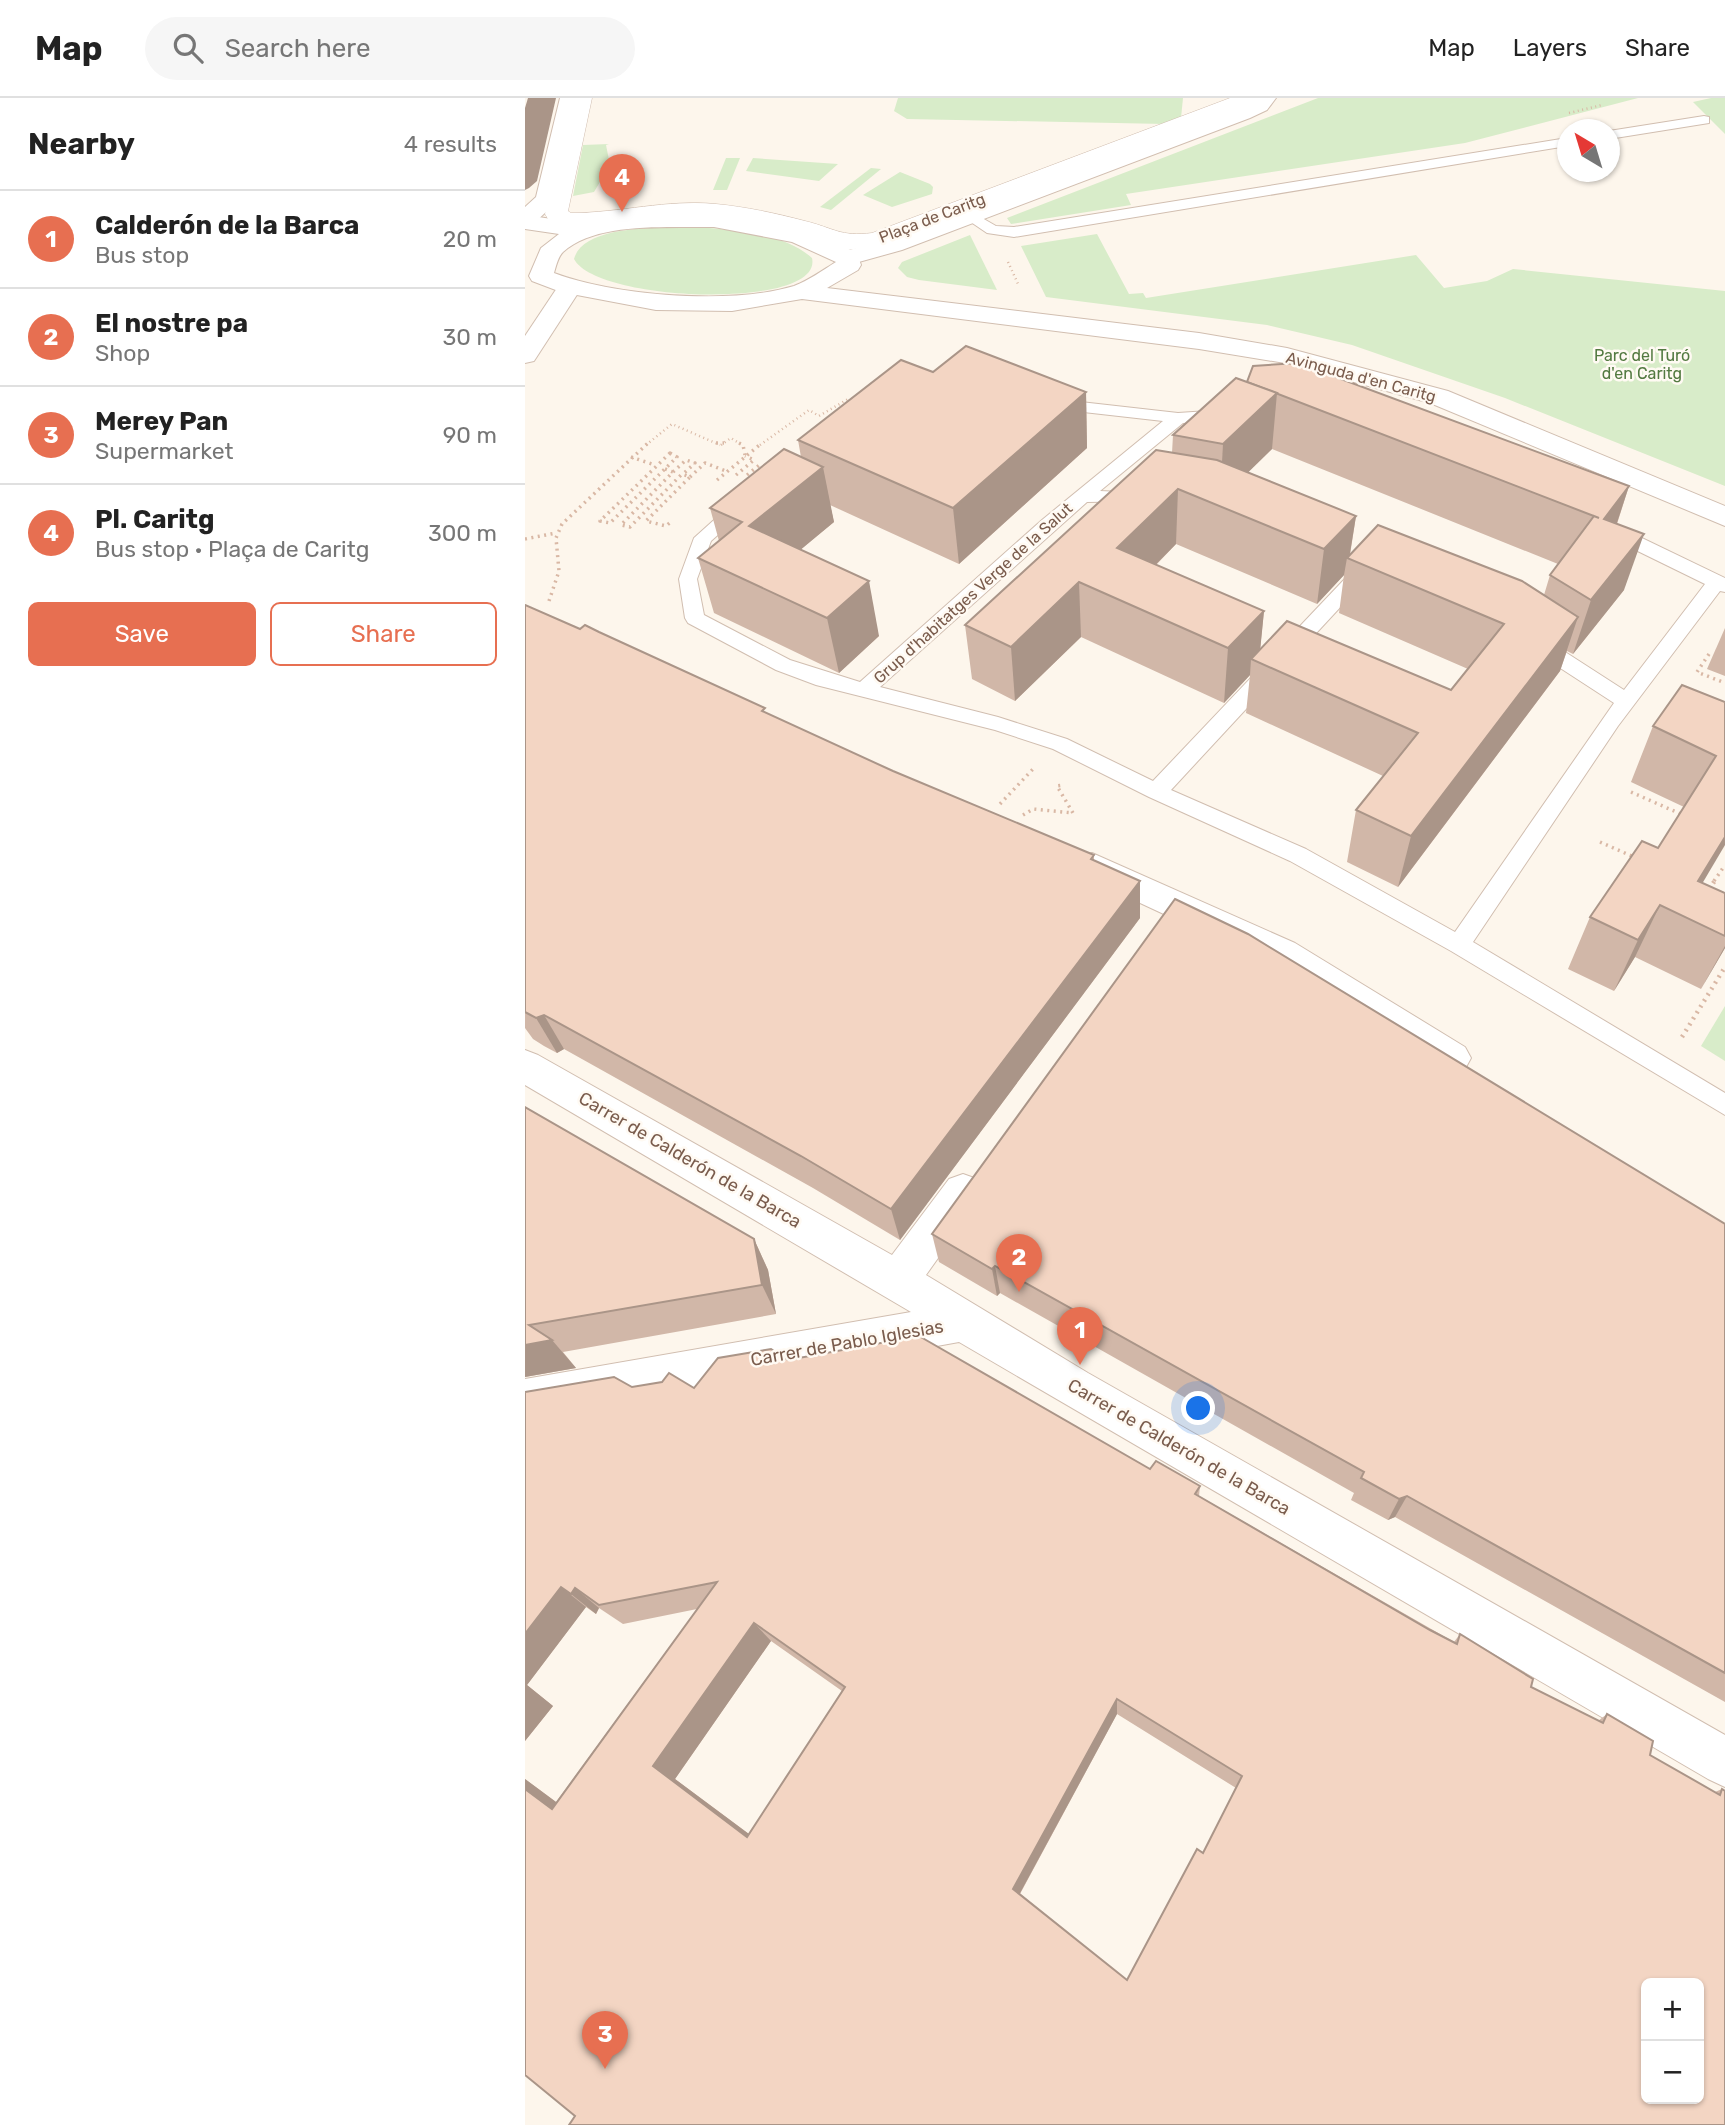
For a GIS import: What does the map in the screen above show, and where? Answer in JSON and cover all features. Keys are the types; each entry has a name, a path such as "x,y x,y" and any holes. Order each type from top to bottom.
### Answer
{"street":[{"path":"525,221 547,200 571,98"},
{"name":"Plaça de Caritg","path":"582,98 556,214 559,218 583,220 637,213 712,211 759,216 854,244 876,240 1249,98"},
{"name":"Plaça de Caritg","path":"802,292 862,270 970,216 1242,113 1259,105 1265,98"},
{"name":"Avinguda d'en Caritg","path":"584,231 622,224 714,220 786,232 832,248 862,270 914,296 975,312"},
{"path":"525,221 584,231"},
{"path":"584,231 554,248 533,275 570,287 656,302 731,303 802,292"},
{"path":"525,241 554,248"},
{"path":"525,355 570,287"},
{"name":"Avinguda d'en Caritg","path":"802,292 1199,341 1287,356 1439,397 1725,517"},
{"path":"1063,853 1164,918 1282,954 1480,1076"},
{"name":"Carrer de Calderón de la Barca","path":"525,1066 1725,1762"},
{"path":"898,1280 981,1168"},
{"name":"Carrer de Pablo Iglesias","path":"525,1400 963,1322"}],"lane":[{"path":"1620,133 1704,120"},
{"path":"970,216 992,230 1014,232 1557,144"},
{"path":"1041,402 1178,418 1243,414"},
{"name":"Grup d'habitatges Verge de la Salut","path":"865,690 955,606 1081,496 1178,418"},
{"name":"Grup d'habitatges Verge de la Salut","path":"752,496 703,538 688,579 695,618 783,665 823,680 998,724 1060,744 1156,792 1298,855 1459,945 1725,1105"},
{"name":"Grup d'habitatges Verge de la Salut","path":"1081,496 1161,497"},
{"path":"1459,945 1626,701 1721,584 1589,523"},
{"path":"1156,792 1373,560"},
{"path":"1525,636 1626,701"}],"path":[{"path":"525,539 557,533 599,486 672,424 721,445 730,438 743,445 744,455 809,410 819,416 848,399"},
{"path":"670,453 677,457 665,469 610,523 600,521 655,465 670,453"},
{"path":"631,457 655,465"},
{"path":"686,460 695,463 682,474 630,527 621,525 686,460"},
{"path":"646,521 705,463 727,471"},
{"path":"665,469 673,472"},
{"path":"682,474 689,477"},
{"path":"549,601 559,571 557,533"},
{"path":"1711,651 1697,672 1725,683"},
{"path":"1000,804 1037,765"},
{"path":"1023,815 1033,809 1073,813 1057,786 1062,786"},
{"path":"1632,792 1690,818"},
{"path":"1600,842 1636,858"},
{"path":"1704,899 1725,864"},
{"path":"1697,884 1709,890"},
{"path":"1680,1040 1725,967"}],"green space":[{"path":"898,98 1183,98 1181,118 1165,124 907,119 894,111"},
{"path":"1318,98 1638,98 1465,143 1126,194 1131,205 1011,224 1007,218"},
{"path":"1725,98 1725,134 1693,102"},
{"path":"609,144 606,145 610,165 594,192 573,196 583,145"},
{"path":"726,158 740,158 727,190 713,190"},
{"path":"753,158 838,164 819,181 746,171"},
{"path":"871,168 881,169 831,210 820,207"},
{"path":"900,172 930,184 933,187 932,194 892,207 863,195"},
{"path":"655,228 709,228 763,235 790,244 812,258 806,275 783,286 748,293 663,292 623,285 591,274 574,259 581,247 595,238 613,232"},
{"name":"Parc del Turó d'en Caritg","path":"1097,234 1129,294 1143,293 1146,298 1416,255 1444,288 1487,281 1513,269 1725,291 1725,486 1505,398 1352,345 1267,325 1046,297 1021,246"},
{"path":"970,235 997,290 919,280 907,277 898,268 902,262"},
{"path":"1725,1006 1725,1061 1701,1046"}],"building":[{"path":"966,346 1086,392 953,508 798,440 901,360 933,372"},
{"path":"1298,363 1629,486 1604,519 1644,534 1591,600 1550,575 1594,516 1247,382 1253,366"},
{"path":"1236,378 1277,393 1223,444 1173,435"},
{"path":"784,449 823,467 749,526 869,581 827,618 698,558 742,522 710,508"},
{"path":"1156,450 1217,460 1356,516 1324,549 1178,489 1117,548 1264,611 1228,648 1079,582 1011,647 965,625"},
{"path":"1378,525 1522,581 1578,617 1411,836 1356,810 1418,733 1251,659 1287,621 1451,690 1504,624 1347,558"},
{"path":"525,605 580,629 585,625 765,708 762,711 893,771 1094,855 1091,859 1140,881 891,1209 801,1156 544,1015 536,1018 525,1012"},
{"path":"1682,685 1725,702 1725,837 1698,881 1725,893 1725,936 1660,905 1638,940 1590,917 1642,841 1658,848 1716,756 1653,726"},
{"path":"1175,899 1248,934 1725,1224 1725,1673 1407,1496 1399,1499 1361,1478 1364,1472 995,1266 992,1269 932,1234"},
{"path":"525,1107 754,1239 762,1285 529,1325 552,1340 525,1345"},
{"path":"919,1336 1150,1469 1156,1461 1200,1486 1195,1494 1430,1630 1457,1644 1460,1634 1533,1679 1531,1687 1603,1723 1607,1714 1653,1741 1650,1755 1720,1795 1722,1789 1725,1791 1725,2125 569,2125 575,2116 525,2075 525,1789 552,1809 717,1582 599,1605 575,1588 571,1594 561,1587 525,1634 525,1392 614,1377 632,1387 662,1382 669,1373 694,1388 718,1358 771,1349 788,1360","holes":["754,1623 845,1687 747,1837 653,1766","1117,1699 1242,1776 1203,1853 1197,1849 1127,1980 1013,1889"]}],"place":[{"name":"Pl. Caritg","path":"622,212"},
{"name":"El nostre pa","path":"1019,1292"},
{"name":"Calderón de la Barca","path":"1080,1365"},
{"name":"Merey Pan","path":"605,2069"}]}
